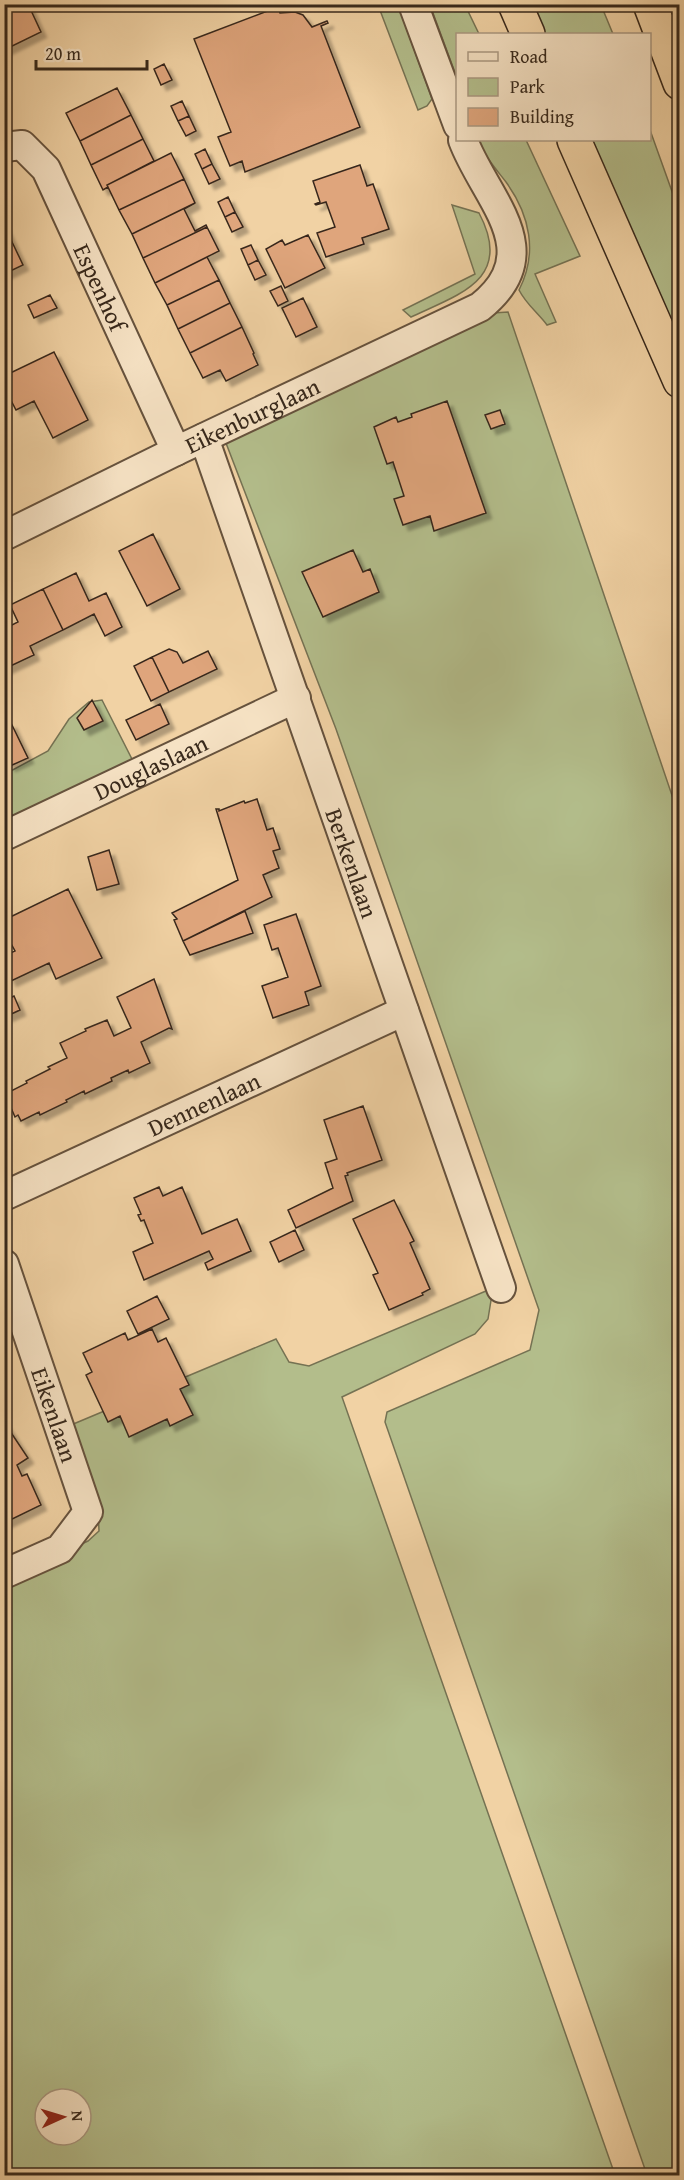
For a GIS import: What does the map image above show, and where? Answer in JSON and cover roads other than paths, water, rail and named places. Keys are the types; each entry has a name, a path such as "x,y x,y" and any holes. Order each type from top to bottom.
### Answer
{"highway":[{"path":"515,4 528,33"},
{"path":"650,4 680,83"},
{"path":"574,141 680,381"}],"street":[{"path":"413,4 456,120"},
{"name":"Eikenburglaan","path":"4,536 176,451 480,307 497,293 510,264 513,250 509,230 476,170 463,141"},
{"name":"Espenhof","path":"4,147 22,145 46,169 176,451"},
{"name":"Berkenlaan","path":"204,438 501,1288"},
{"name":"Douglaslaan","path":"4,836 296,698"},
{"name":"Dennenlaan","path":"4,1196 405,1011"},
{"name":"Eikenlaan","path":"4,1264 88,1512 60,1549 4,1574"}]}
